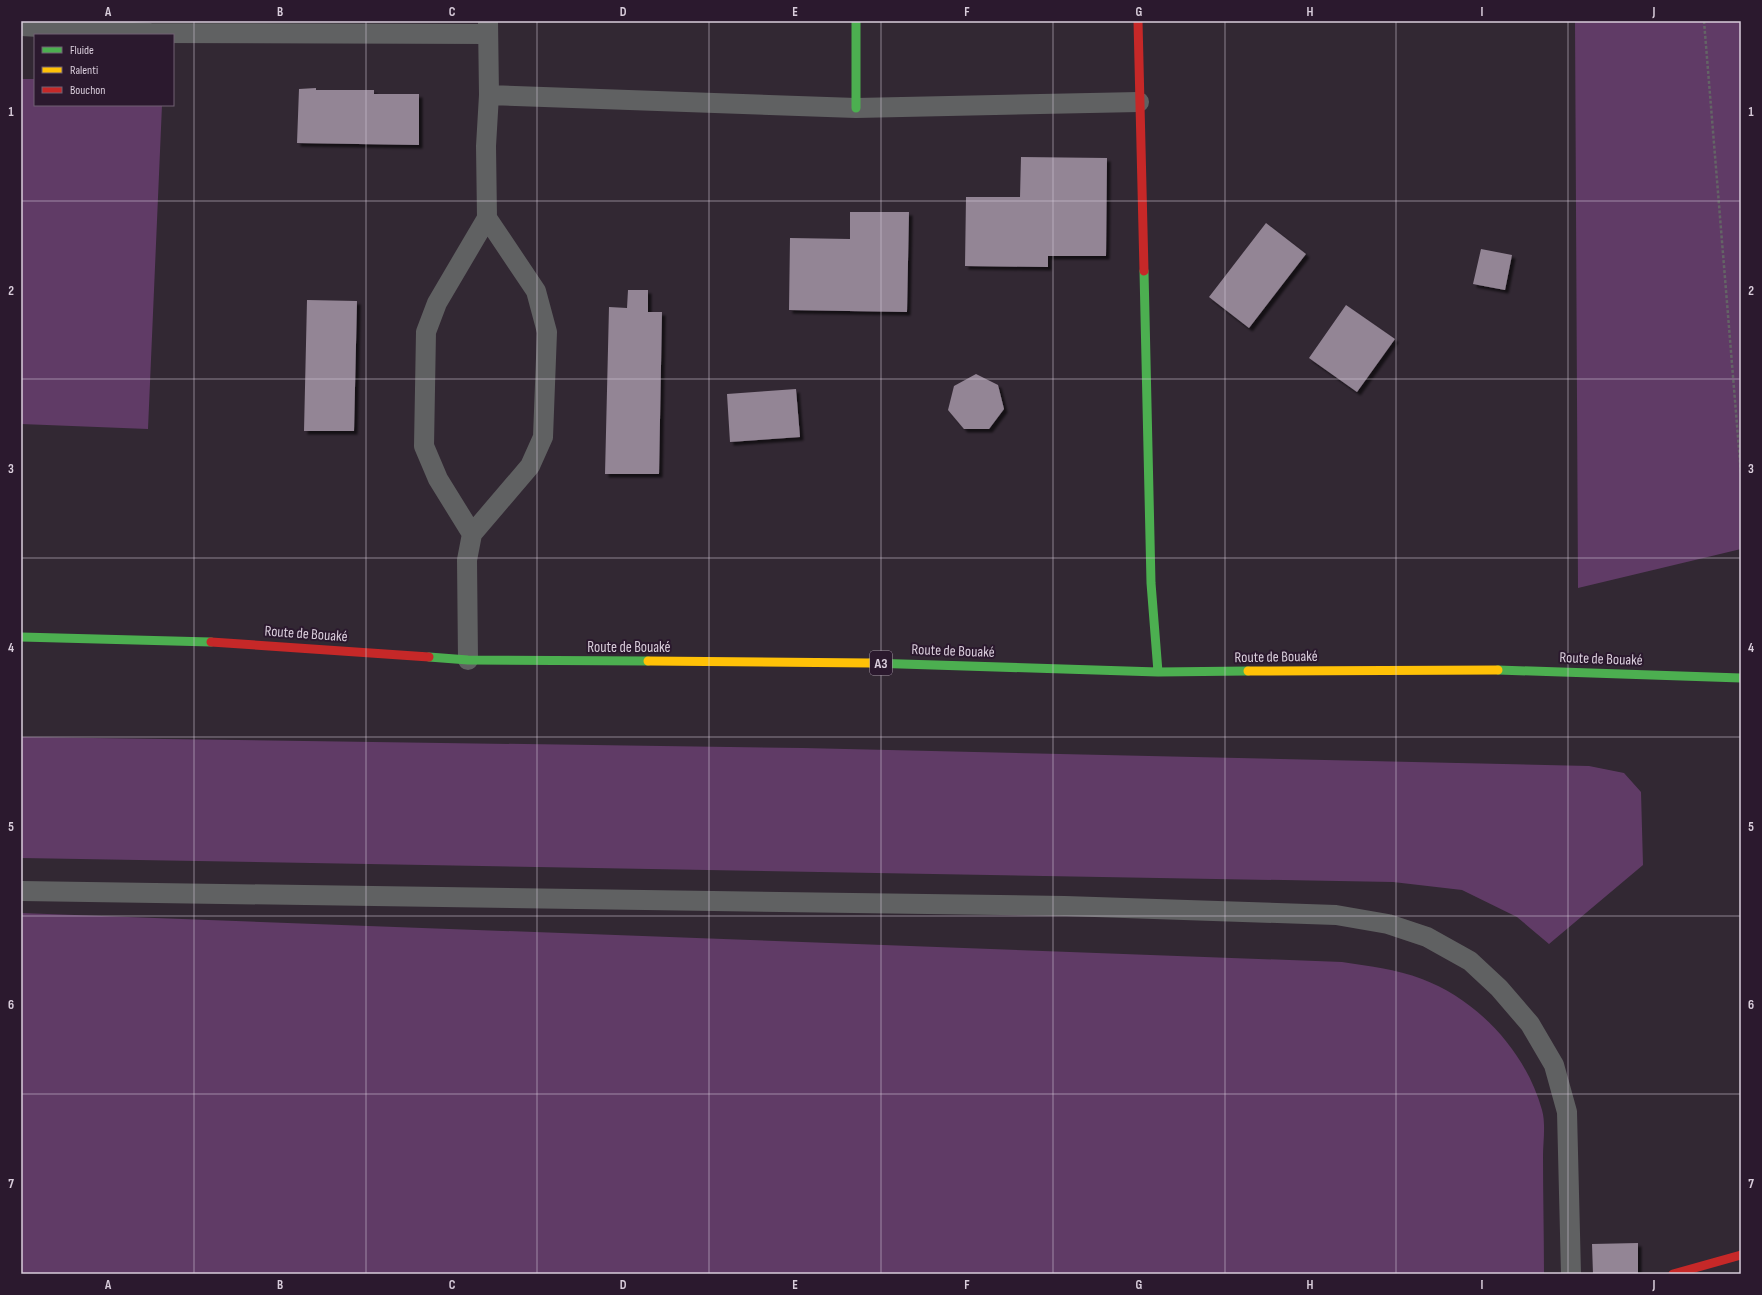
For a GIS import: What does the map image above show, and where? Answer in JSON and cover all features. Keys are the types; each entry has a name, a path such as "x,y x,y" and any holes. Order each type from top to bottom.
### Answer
{"main road":[{"path":"856,21 856,108"},
{"path":"1138,21 1151,583 1158,672"},
{"name":"Route de Bouaké","path":"21,637 227,642 468,660 868,663 1158,672 1472,669 1741,678"},
{"path":"1673,1274 1741,1255"}],"lane":[{"path":"21,26 151,33 488,27 489,95 486,146 487,218 437,303 426,332 424,446 438,479 472,534"},
{"path":"489,95 856,108 1139,102"},
{"path":"468,660 467,560 472,534 530,466 543,437 548,332 536,292 487,218"},
{"path":"21,891 1065,906 1336,915 1388,924 1427,937 1470,961 1499,988 1530,1024 1554,1065 1567,1112 1571,1274"}],"path":[{"path":"1704,21 1741,474"}],"shaded area":[{"path":"1575,21 1741,21 1741,549 1578,588"},
{"path":"21,79 34,79 34,106 162,106 148,429 21,424"},
{"path":"21,737 803,748 1589,766 1624,773 1641,792 1643,865 1549,944 1517,917 1462,890 1393,882 21,858"},
{"path":"21,913 1342,962 1392,970 1422,979 1443,988 1480,1014 1512,1049 1535,1089 1544,1121 1544,1274 21,1274"}],"building":[{"path":"316,88 316,90 374,90 374,94 419,94 419,145 297,143 299,89"},
{"path":"1021,157 1107,158 1106,256 1048,256 1048,267 965,266 966,197 1020,197"},
{"path":"850,212 909,212 907,312 789,310 790,238 850,239"},
{"path":"1266,223 1306,254 1249,328 1209,297"},
{"path":"1481,249 1512,255 1505,290 1473,284"},
{"path":"628,290 648,290 648,312 662,312 659,474 605,474 609,307 627,308"},
{"path":"307,300 357,301 354,431 304,431"},
{"path":"1346,305 1395,339 1357,392 1309,358"},
{"path":"976,374 998,385 1004,409 989,429 964,429 948,410 954,386"},
{"path":"796,389 800,437 730,442 727,394"},
{"path":"1638,1243 1638,1274 1593,1274 1592,1244"}],"traffic: fast":[{"path":"856,21 856,108"},
{"path":"1144,271 1151,583 1158,672"},
{"path":"21,637 211,642"},
{"path":"429,657 468,660 648,661"},
{"path":"870,663 1158,672 1248,671"},
{"path":"1498,670 1741,678"}],"traffic: slow":[{"path":"648,661 870,663"},
{"path":"1248,671 1498,670"}],"traffic: jam":[{"path":"1138,21 1144,271"},
{"path":"211,642 429,657"},
{"path":"1673,1274 1741,1255"}]}
